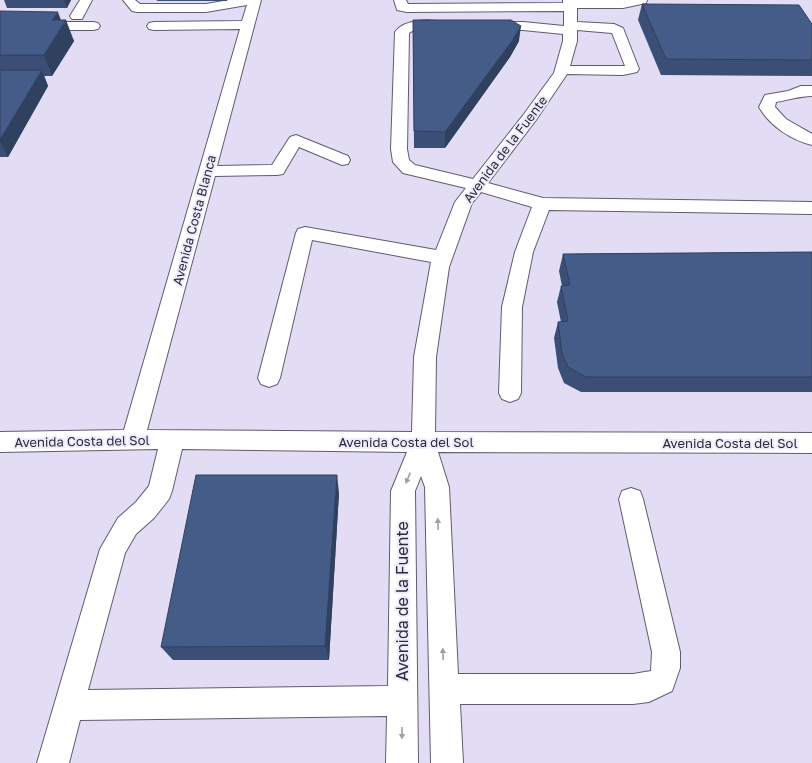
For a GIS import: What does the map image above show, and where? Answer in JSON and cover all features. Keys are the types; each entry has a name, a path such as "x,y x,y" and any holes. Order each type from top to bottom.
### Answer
{"street":[{"path":"77,16 86,0"},
{"path":"129,0 137,8 206,8 251,0"},
{"name":"Avenida Costa Blanca","path":"133,439 255,0"},
{"path":"400,0 402,7 407,8 622,4 641,0"},
{"name":"Avenida de la Fuente","path":"447,763 437,487 423,442 425,357 439,267 464,202 530,117 562,70 570,41 570,4"},
{"path":"154,26 248,25"},
{"path":"0,26 93,26"},
{"path":"456,26 413,26 406,28 402,32 399,149 401,162 409,169 477,185 542,204 812,208"},
{"path":"478,26 523,26 570,29 614,28 618,31 632,66 632,69 623,71 562,70"},
{"path":"812,91 801,91 792,95 770,98 767,107 770,113 785,126 812,140"},
{"path":"208,171 277,170 296,140 342,160"},
{"path":"510,393 512,307 524,252 542,204"},
{"path":"269,378 305,233 443,258"},
{"path":"53,763 113,549 126,526 145,510 160,491 172,439"},
{"name":"Avenida Costa del Sol","path":"0,442 172,439 423,442 812,443"},
{"name":"Avenida de la Fuente","path":"402,763 403,491 423,442"},
{"path":"444,689 633,689 649,687 662,681 666,668 666,652 631,498"},
{"path":"69,705 402,701"}],"building":[{"path":"642,4 799,5 812,24 812,60 666,59"},
{"path":"0,11 58,12 52,20 66,20 44,55 0,55"},
{"path":"413,20 511,20 521,26 512,41 445,132 414,131"},
{"path":"0,70 42,70 0,140"},
{"path":"812,252 812,377 586,377 568,367 562,353 558,322 568,321 561,286 570,285 563,254"},
{"path":"196,475 337,475 325,646 161,647"}]}
